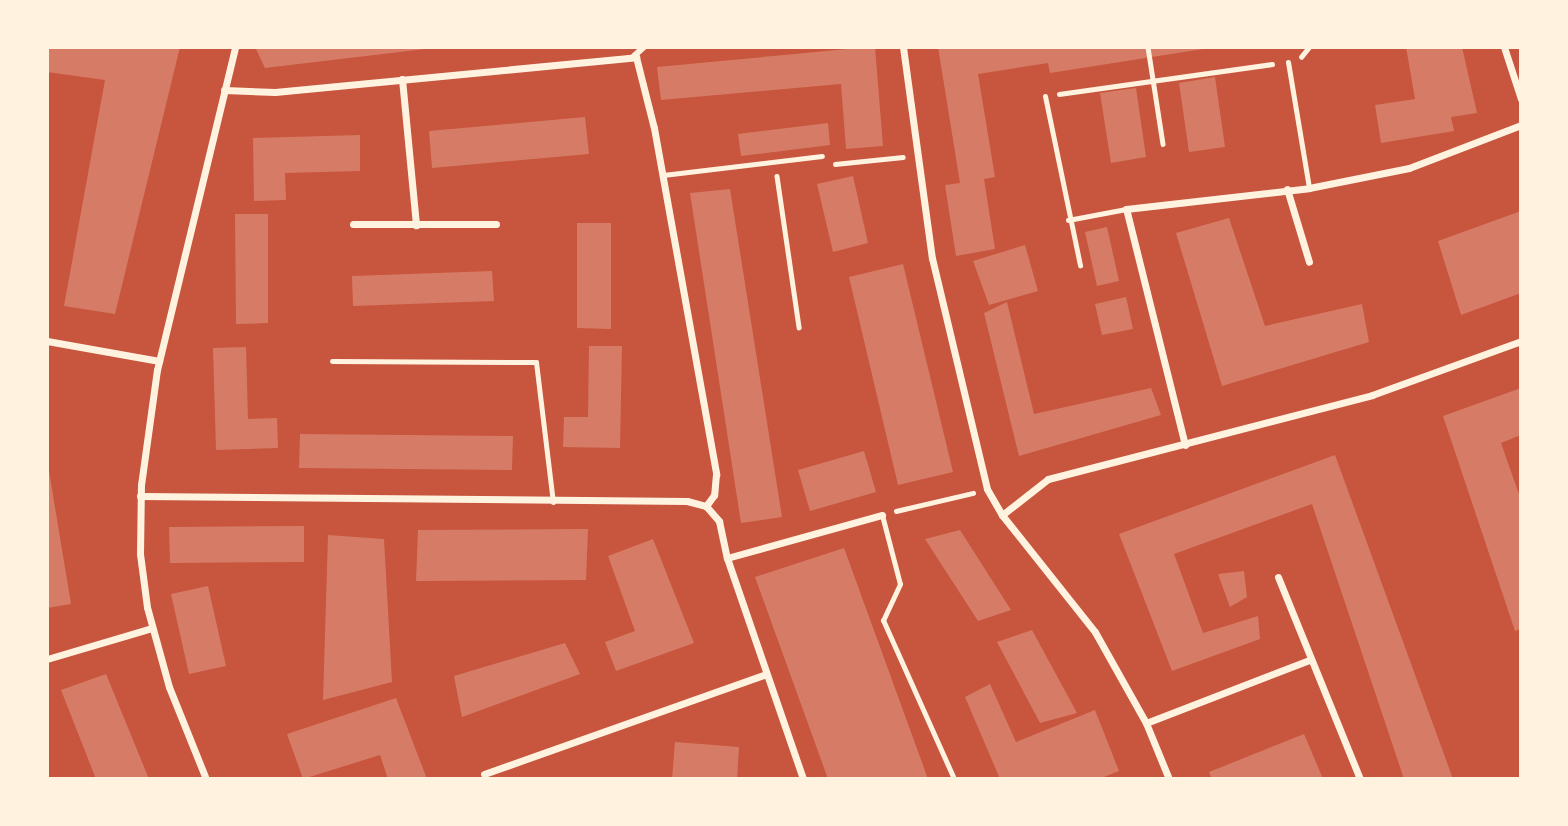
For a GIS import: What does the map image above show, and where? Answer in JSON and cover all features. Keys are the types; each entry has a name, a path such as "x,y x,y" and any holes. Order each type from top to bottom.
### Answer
{"street":[{"path":"206,779 152,628 140,554 141,496 145,434 159,361 235,47"},
{"path":"224,90 275,92 634,56 645,47"},
{"path":"903,47 932,258 987,489 1002,516 1096,632 1146,723 1169,779"},
{"path":"1504,47 1521,99"},
{"path":"634,56 641,67 663,175 716,474 714,495 706,506"},
{"path":"402,79 416,225"},
{"path":"1185,445 1126,209 1309,188 1409,168 1521,125"},
{"path":"1287,189 1309,262"},
{"path":"353,224 496,224"},
{"path":"47,341 159,361"},
{"path":"1002,516 1048,479 1372,395 1521,341"},
{"path":"141,496 553,502 687,501 706,506 719,521 727,558 803,779"},
{"path":"727,558 882,515"},
{"path":"1278,577 1309,660 1360,779"},
{"path":"47,659 152,628"},
{"path":"1146,723 1309,660"},
{"path":"484,774 766,674"}],"lane":[{"path":"1288,62 1309,188"},
{"path":"1045,96 1068,220 1080,265"},
{"path":"663,175 821,156"},
{"path":"1068,220 1126,209"},
{"path":"331,361 536,362 553,502"},
{"path":"882,515 900,584 883,620 954,779"}],"path":[{"path":"1148,47 1163,144"},
{"path":"1045,96 1288,62 1303,56 1309,47"},
{"path":"821,156 834,164 918,157"},
{"path":"775,160 799,327"},
{"path":"882,515 987,489"}],"building":[{"path":"47,47 180,47 115,314 64,306 105,80 47,72"},
{"path":"255,47 425,47 425,49 265,68"},
{"path":"875,47 883,146 846,149 841,84 661,100 657,67"},
{"path":"938,47 1203,49 1050,73 1048,63 978,74 995,177 984,179 995,249 956,256 945,185 960,183"},
{"path":"1406,47 1462,47 1477,113 1451,117 1454,131 1381,143 1375,105 1415,99"},
{"path":"1215,77 1225,147 1189,152 1179,83"},
{"path":"1136,88 1146,157 1111,163 1100,93"},
{"path":"585,117 589,154 432,168 429,131"},
{"path":"828,123 830,145 741,156 738,134"},
{"path":"360,135 360,171 285,173 286,200 254,201 253,138"},
{"path":"853,176 868,243 833,252 817,184"},
{"path":"730,189 782,517 741,523 690,193"},
{"path":"1521,211 1521,293 1461,315 1438,241"},
{"path":"235,214 268,214 268,323 236,324"},
{"path":"1229,218 1265,326 1362,304 1369,342 1222,386 1176,233"},
{"path":"577,223 611,223 611,329 577,328"},
{"path":"1107,227 1119,281 1097,286 1085,232"},
{"path":"1025,245 1038,291 989,305 973,261"},
{"path":"903,264 953,472 898,485 849,277"},
{"path":"492,271 494,301 353,306 352,276"},
{"path":"1126,297 1133,329 1102,335 1095,304"},
{"path":"1007,302 1034,414 1151,388 1161,415 1019,456 984,313"},
{"path":"589,346 622,346 620,448 563,447 564,417 588,417"},
{"path":"246,347 248,419 277,418 278,448 216,450 213,348"},
{"path":"1521,388 1521,435 1501,443 1521,500 1521,629 1515,631 1443,416"},
{"path":"300,434 513,436 512,470 299,468"},
{"path":"864,451 876,492 810,511 798,470"},
{"path":"1335,455 1453,779 1404,779 1312,504 1174,554 1203,633 1258,616 1260,639 1172,671 1119,534"},
{"path":"47,459 71,604 47,608"},
{"path":"304,526 304,562 170,563 169,527"},
{"path":"588,529 586,580 416,581 418,530"},
{"path":"960,530 1011,610 978,621 925,539"},
{"path":"328,535 384,539 392,682 323,700"},
{"path":"653,539 694,643 616,671 605,642 635,631 608,556"},
{"path":"844,548 928,779 828,779 755,577"},
{"path":"1244,571 1247,597 1230,607 1218,574"},
{"path":"208,586 226,666 189,674 171,594"},
{"path":"1032,630 1077,713 1040,723 997,642"},
{"path":"565,643 580,674 462,717 454,676"},
{"path":"106,674 149,779 96,779 61,690"},
{"path":"990,684 1016,742 1095,710 1119,771 1099,779 1000,779 965,697"},
{"path":"396,698 427,779 388,779 380,755 303,779 287,734"},
{"path":"1304,734 1323,779 1212,779 1209,772"},
{"path":"675,742 739,747 737,779 672,779"}]}
